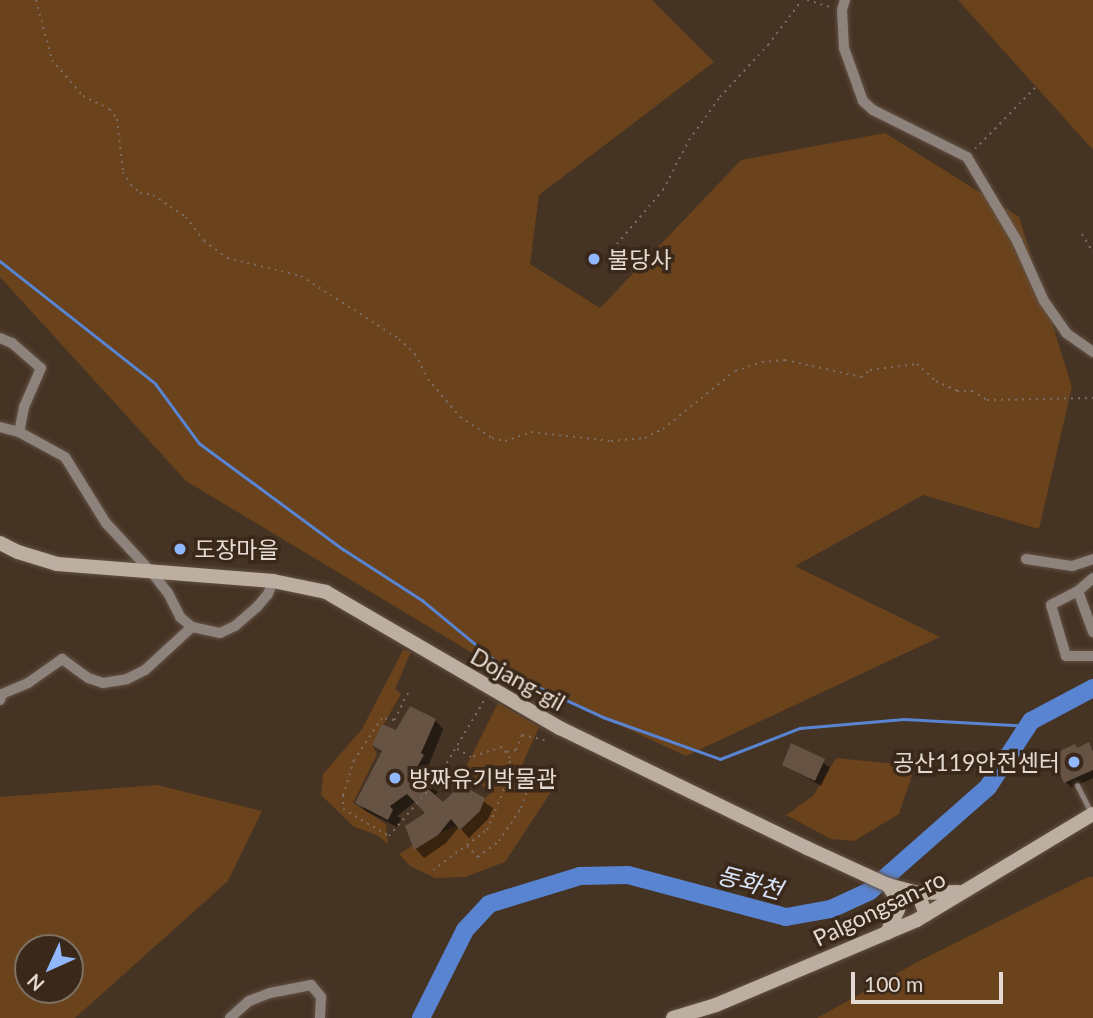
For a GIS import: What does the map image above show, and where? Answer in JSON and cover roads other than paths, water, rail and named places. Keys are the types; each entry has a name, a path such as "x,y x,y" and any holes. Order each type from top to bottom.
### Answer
{"street":[{"path":"844,5 844,48 863,101 873,110 967,157 1017,241 1044,301 1066,333 1093,352"},
{"path":"0,338 12,344 41,368 24,407 19,432"},
{"path":"0,427 19,432 65,457 106,523 169,593 180,617 192,627 220,633 235,626 268,594 273,581"},
{"name":"Dojang-gil","path":"0,543 18,552 57,564 153,574 273,581 326,592 560,729 908,895 949,895 966,890"},
{"path":"1026,559 1072,566 1093,559"},
{"path":"1093,578 1078,591 1051,605 1066,656 1093,656"},
{"path":"1078,591 1093,632"},
{"path":"0,700 2,694 28,683 62,659 88,678 103,683 127,680 145,670 192,627"},
{"name":"Palgongsan-ro","path":"673,1018 716,1005 926,915 1093,814"},
{"path":"887,933 908,895 926,915"},
{"path":"230,1018 249,1001 270,993 312,985 321,997 320,1018"}],"lane":[{"path":"1077,785 1093,814"}],"waterway":[{"path":"0,261 155,383 199,443 343,549 422,600 514,676 603,717 720,759 800,728 904,719 1028,726"},
{"name":"동화천","path":"421,1018 465,930 489,904 580,876 628,875 786,917 831,909 870,891 988,787 1031,721 1093,688"}],"place":[{"name":"불당사","path":"594,259"},
{"name":"도장마을","path":"180,549"},
{"name":"공산119안전센터","path":"1074,762"},
{"name":"방짜유기박물관","path":"395,778"}]}
